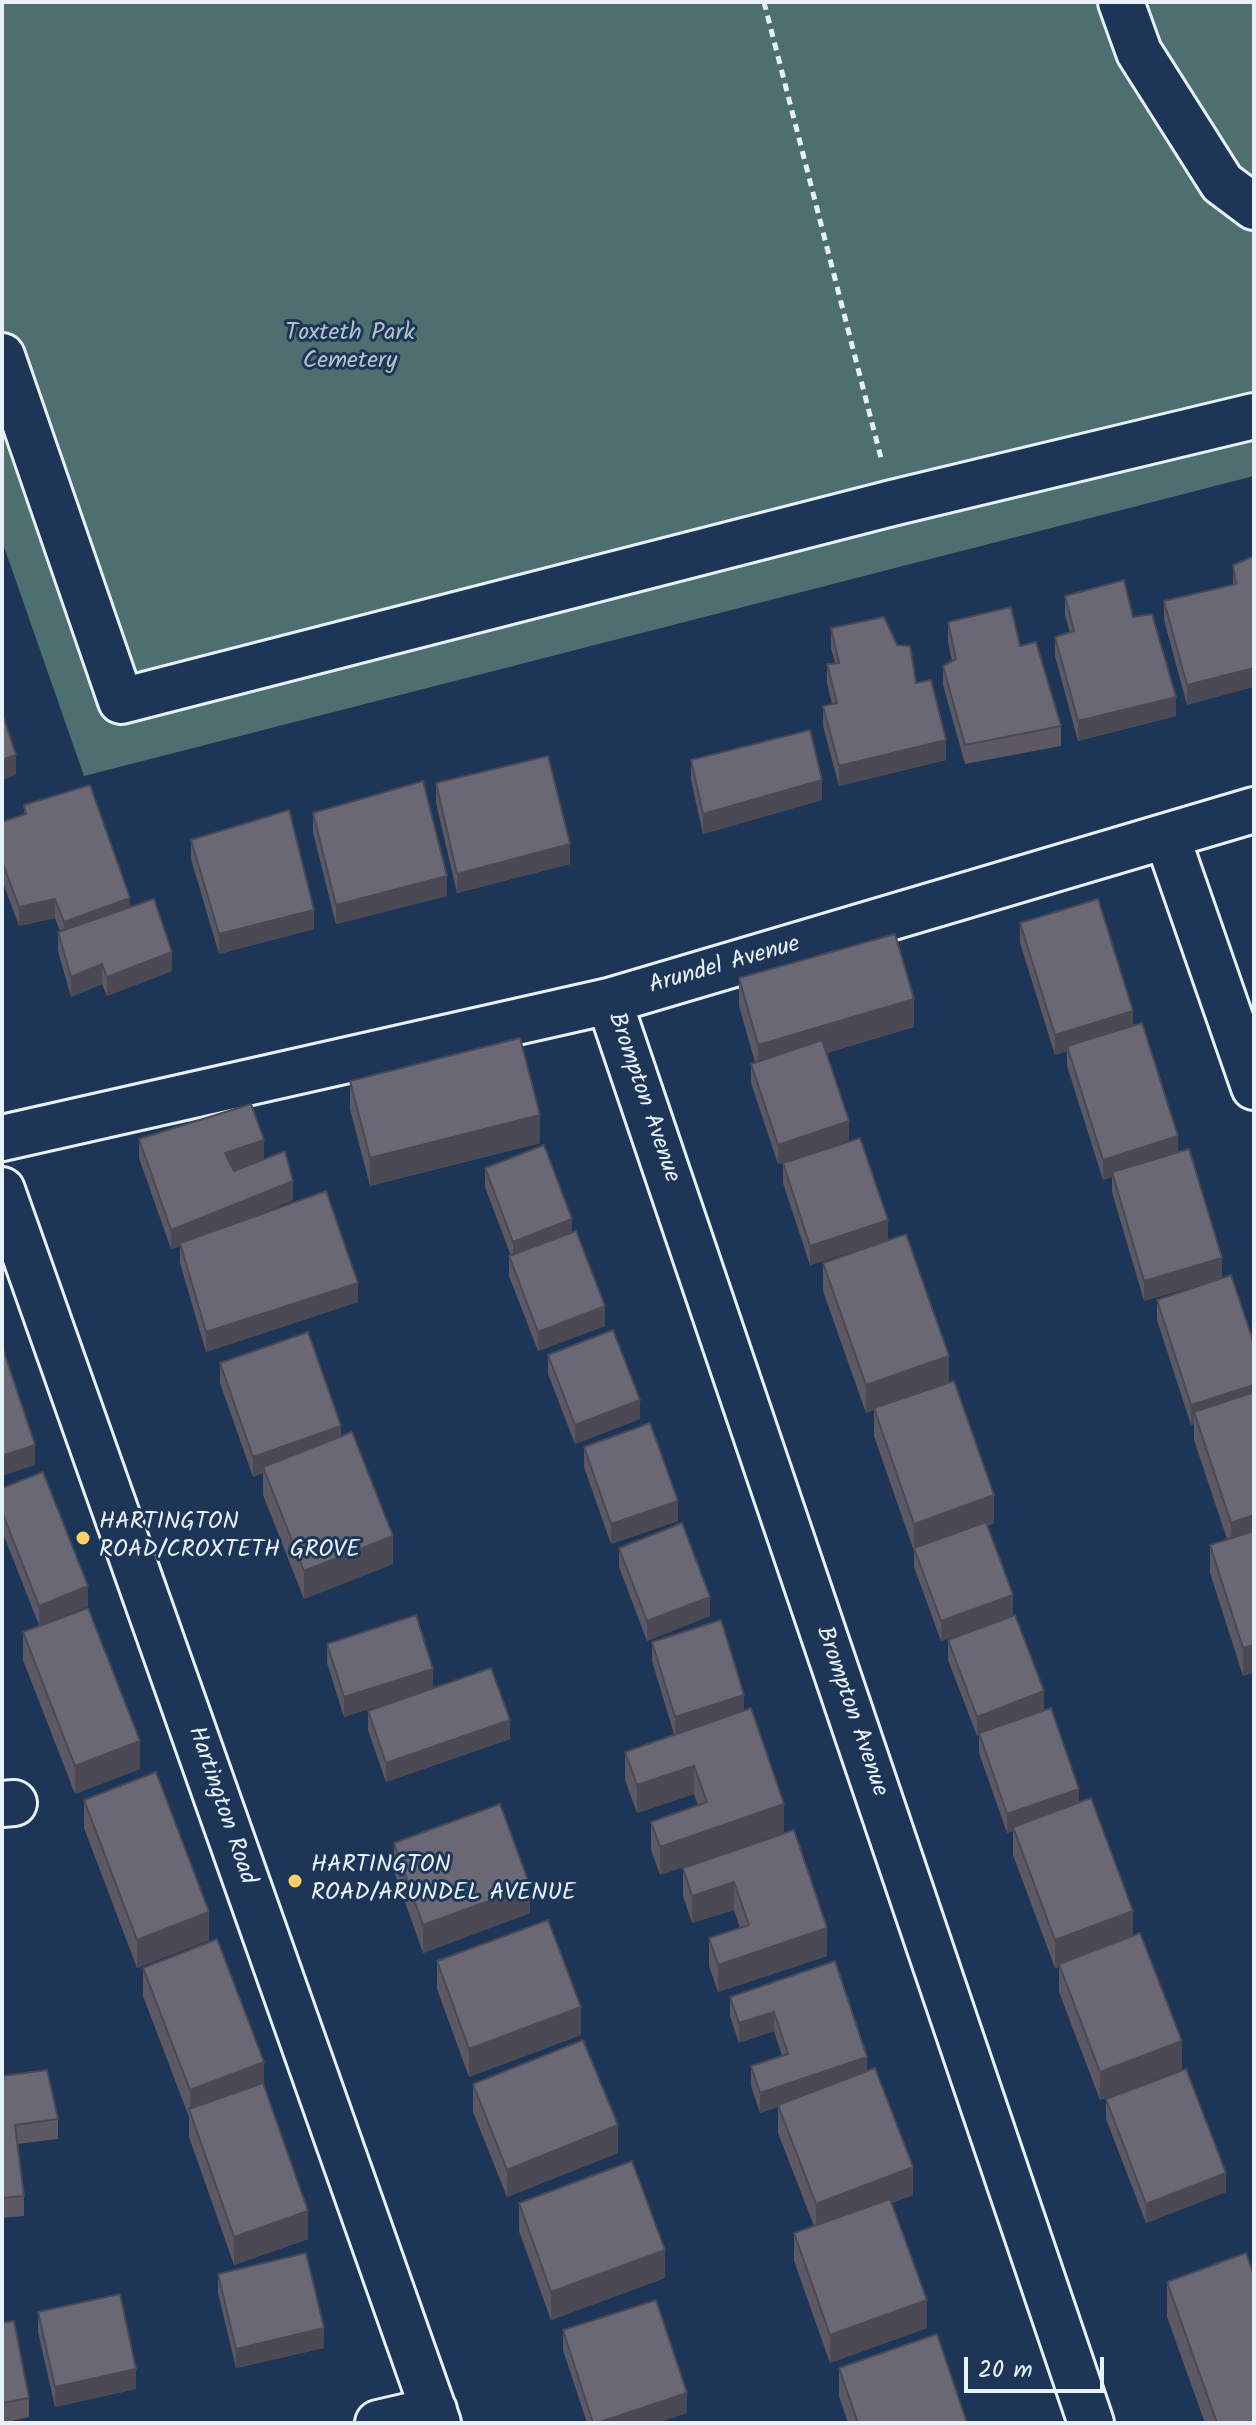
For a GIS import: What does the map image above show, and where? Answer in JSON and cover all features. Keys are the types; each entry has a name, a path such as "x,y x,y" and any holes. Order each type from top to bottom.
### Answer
{"street":[{"path":"1121,2 1139,52 1222,183 1254,207"},
{"path":"2,356 121,701 892,503 1254,416"},
{"name":"Arundel Avenue","path":"2,1138 609,1001 1254,810"},
{"path":"1167,837 1254,1087"},
{"name":"Brompton Avenue","path":"609,1001 1091,2423"},
{"name":"Hartington Road","path":"2,1190 436,2417"},
{"path":"378,2423 436,2417"}],"path":[{"path":"764,2 892,503"}],"green space":[{"name":"Toxteth Park Cemetery","path":"2,2 1254,2 1254,476 84,776 2,541"}],"building":[{"path":"1254,556 1254,668 1187,685 1164,601 1236,584 1233,565"},
{"path":"1124,580 1133,617 1152,614 1176,697 1078,721 1055,637 1074,631 1065,596"},
{"path":"1011,607 1020,646 1036,642 1061,726 965,745 943,666 956,659 948,622"},
{"path":"884,617 897,645 910,646 916,683 931,680 946,740 839,766 823,706 837,703 827,664 839,663 831,628"},
{"path":"2,713 16,755 2,760"},
{"path":"810,730 822,780 703,814 691,760"},
{"path":"548,756 570,844 457,874 436,783"},
{"path":"423,781 447,876 336,905 313,813"},
{"path":"90,785 130,898 64,922 55,899 19,907 2,861 2,822 26,814 24,805"},
{"path":"289,810 314,910 219,934 191,840"},
{"path":"154,899 172,952 107,977 102,964 71,977 58,932"},
{"path":"1098,899 1133,1011 1055,1035 1020,923"},
{"path":"895,934 914,999 758,1045 739,978"},
{"path":"1142,1023 1178,1136 1103,1160 1067,1046"},
{"path":"520,1038 540,1115 370,1158 350,1081"},
{"path":"822,1040 849,1121 778,1145 751,1064"},
{"path":"251,1104 264,1140 225,1153 234,1171 285,1151 293,1181 171,1230 139,1139"},
{"path":"860,1138 888,1220 810,1246 783,1163"},
{"path":"544,1145 572,1219 513,1242 485,1168"},
{"path":"1189,1149 1222,1258 1144,1281 1112,1172"},
{"path":"326,1191 358,1283 206,1332 180,1243"},
{"path":"576,1231 605,1306 538,1332 509,1256"},
{"path":"906,1234 949,1356 866,1385 823,1263"},
{"path":"1231,1275 1254,1344 1254,1385 1191,1405 1157,1300"},
{"path":"613,1330 640,1400 575,1425 548,1355"},
{"path":"308,1332 341,1426 253,1457 220,1363"},
{"path":"2,1346 35,1445 2,1456"},
{"path":"954,1381 994,1495 914,1524 874,1408"},
{"path":"1254,1392 1254,1515 1231,1523 1194,1412"},
{"path":"650,1423 678,1501 611,1524 584,1447"},
{"path":"352,1432 393,1536 304,1571 263,1467"},
{"path":"43,1472 88,1586 39,1606 2,1512 2,1488"},
{"path":"986,1522 1013,1595 941,1621 914,1548"},
{"path":"682,1523 710,1597 647,1621 619,1548"},
{"path":"1254,1531 1254,1645 1243,1648 1210,1545"},
{"path":"88,1608 140,1741 75,1766 23,1632"},
{"path":"416,1615 433,1669 344,1697 327,1644"},
{"path":"1015,1615 1044,1691 977,1717 948,1640"},
{"path":"721,1620 744,1695 675,1717 652,1642"},
{"path":"491,1668 510,1720 386,1763 368,1711"},
{"path":"751,1708 784,1804 660,1847 651,1822 707,1802 694,1766 637,1785 625,1752"},
{"path":"1051,1708 1079,1789 1007,1814 979,1733"},
{"path":"156,1772 209,1912 137,1940 84,1800"},
{"path":"1091,1798 1133,1911 1055,1940 1013,1827"},
{"path":"500,1804 530,1886 423,1925 394,1843"},
{"path":"794,1830 827,1928 718,1965 709,1938 749,1925 734,1882 692,1896 683,1868"},
{"path":"548,1920 581,2007 469,2049 437,1961"},
{"path":"1140,1933 1182,2041 1100,2072 1059,1964"},
{"path":"217,1939 264,2062 190,2090 143,1968"},
{"path":"835,1961 867,2057 760,2093 751,2066 788,2054 774,2012 739,2023 730,1997"},
{"path":"583,2040 618,2125 507,2170 473,2084"},
{"path":"875,2068 913,2167 816,2204 778,2105"},
{"path":"1186,2069 1226,2173 1146,2204 1106,2099"},
{"path":"47,2070 58,2119 15,2125 24,2196 2,2198 2,2076"},
{"path":"263,2083 308,2211 234,2237 189,2109"},
{"path":"632,2161 665,2250 551,2292 519,2203"},
{"path":"890,2199 927,2300 830,2335 794,2233"},
{"path":"306,2253 324,2328 236,2349 218,2274"},
{"path":"1246,2253 1254,2276 1254,2423 1217,2423 1167,2282"},
{"path":"120,2294 136,2369 55,2387 38,2312"},
{"path":"656,2300 687,2393 593,2423 563,2330"},
{"path":"14,2321 29,2398 2,2403 2,2323"},
{"path":"937,2334 967,2423 858,2423 839,2368"}],"place":[{"name":"HARTINGTON ROAD/CROXTETH GROVE","path":"83,1538"},
{"name":"HARTINGTON ROAD/ARUNDEL AVENUE","path":"295,1881"}]}
